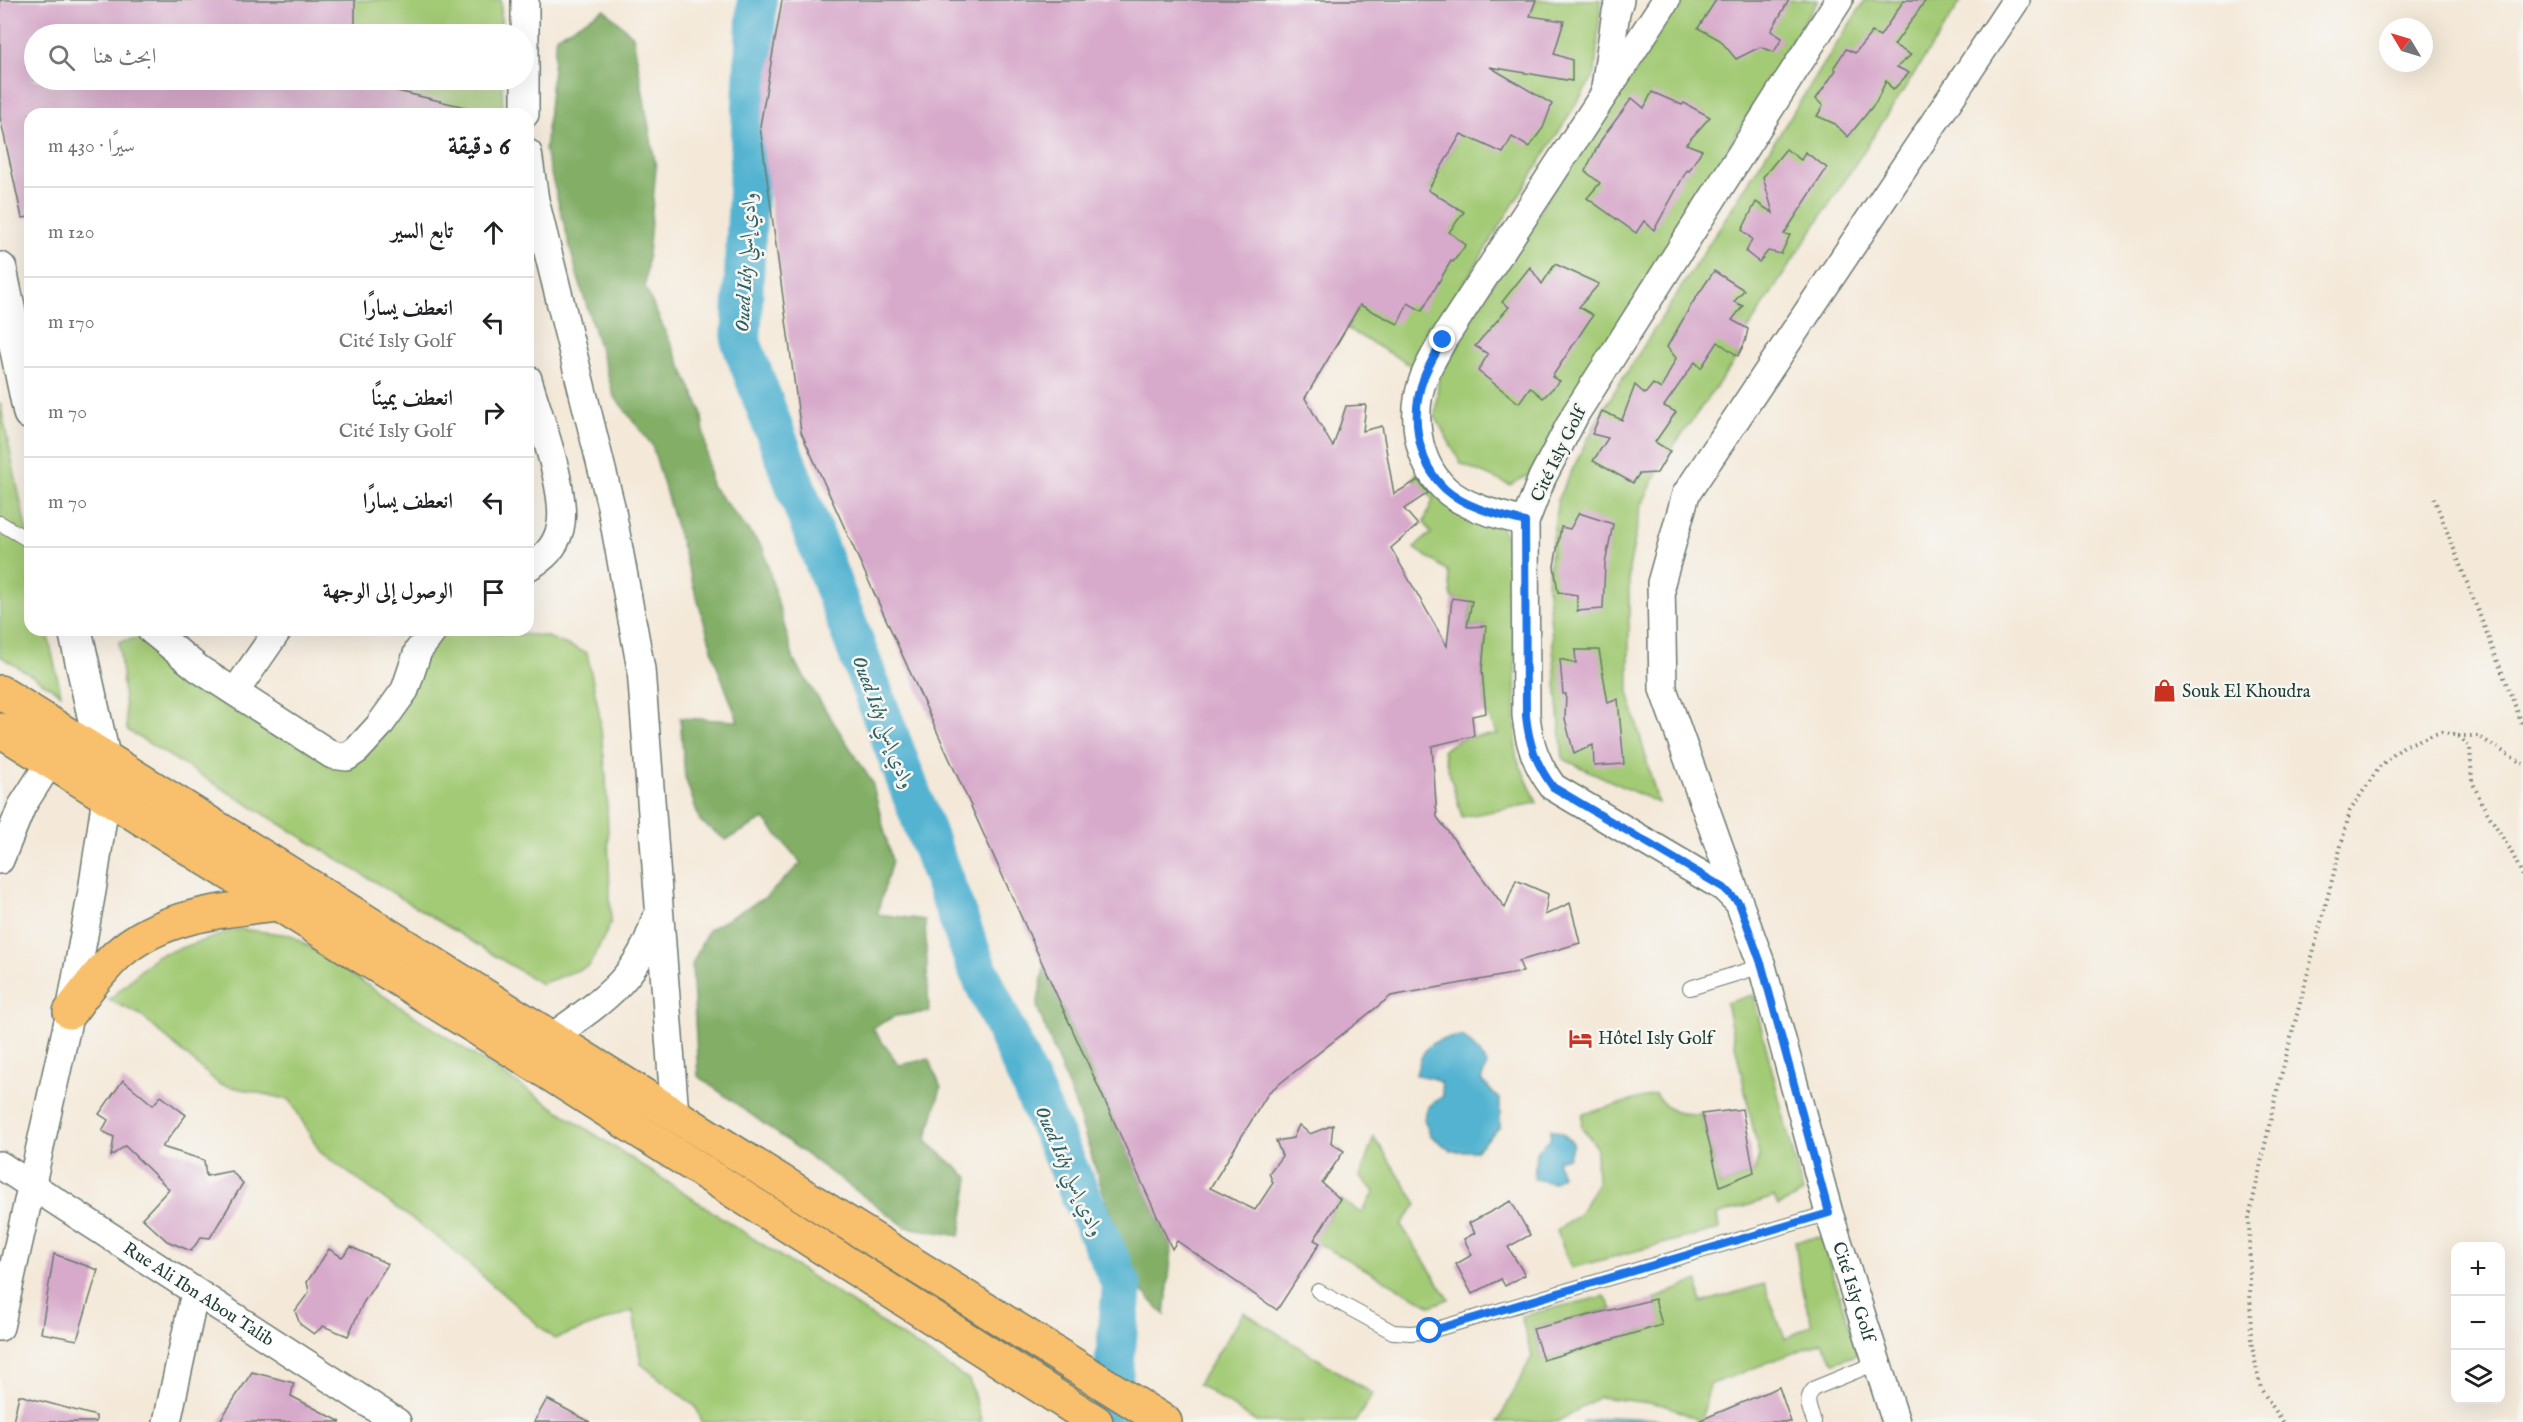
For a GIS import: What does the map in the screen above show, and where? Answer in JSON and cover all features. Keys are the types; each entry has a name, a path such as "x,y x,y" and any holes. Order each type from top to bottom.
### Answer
{"main road":[{"path":"0,692 1165,1422"},
{"path":"0,730 280,904 1096,1422"},
{"path":"70,1012 96,977 118,954 148,933 184,919 221,910 280,904"}],"street":[{"path":"525,0 525,24"},
{"path":"1603,98 1616,12 1620,0"},
{"path":"1525,522 1488,512 1445,489 1428,465 1419,442 1417,411 1424,378 1443,340 1666,0"},
{"name":"Cité Isly Golf","path":"1839,0 1576,413 1542,478 1525,522 1526,716 1528,737 1536,762 1553,787 1724,888 1739,903 1762,966 1829,1213 1896,1422"},
{"path":"1739,903 1663,689 1661,583 1686,494 2016,0"},
{"path":"525,90 525,108"},
{"path":"534,193 538,257 611,506 641,669 675,1115"},
{"path":"0,269 24,384"},
{"path":"534,400 558,483 561,508 560,528 552,548 534,563"},
{"path":"0,1327 70,1012 106,797 103,756 76,636"},
{"path":"158,636 199,669 332,755 347,757 357,750 397,704 405,690 421,636"},
{"path":"235,692 274,636"},
{"path":"0,860 22,806 89,697"},
{"path":"552,1037 609,994 634,967 648,942 658,907"},
{"name":"Rue Ali Ibn Abou Talib","path":"0,1165 397,1422"},
{"path":"166,1422 195,1292"}],"lane":[{"path":"0,523 24,537"},
{"path":"1690,988 1762,966"},
{"path":"1318,1291 1393,1332 1430,1331 1829,1213"},
{"path":"1814,1422 1807,1400 1815,1388 1876,1363"}],"path":[{"path":"2434,498 2458,565 2523,726"},
{"path":"2283,1422 2261,1389 2250,1331 2249,1218 2278,1088 2350,811 2380,766 2404,746 2441,732 2458,736 2478,736 2523,764"},
{"path":"2458,736 2470,747 2472,781 2482,804 2510,849 2523,876"}],"green space":[{"path":"168,0 501,0 501,24 281,24 279,21 265,24 176,24"},
{"path":"1536,0 1601,0 1595,74 1412,366 1346,328 1530,16"},
{"path":"1678,0 1818,0 1529,475 1510,485 1461,464 1435,416 1440,364"},
{"path":"1865,0 1962,0 1748,329 1738,356 1670,451 1641,507 1629,569 1629,695 1658,803 1563,759 1547,582 1558,498 1602,411"},
{"path":"604,9 633,36 656,168 645,287 701,410 711,485 763,548 794,661 872,782 892,861 877,914 925,920 929,1012 895,1016 872,1028 899,1065 929,1059 941,1088 926,1141 969,1178 960,1236 906,1227 698,1076 692,965 708,930 766,897 801,863 764,819 726,840 700,821 685,777 680,718 738,721 717,666 652,445 614,396 577,274 545,151 556,37"},
{"path":"319,90 502,90 503,108 336,108"},
{"path":"0,403 24,518 24,636 48,636 61,694 0,656"},
{"path":"1420,465 1501,528 1514,552 1516,756 1537,803 1462,817 1443,751 1462,739 1498,735 1486,713 1482,670 1485,626 1467,627 1472,602 1452,598 1448,571 1414,548 1431,533 1424,522 1433,499 1413,480"},
{"path":"144,636 357,755 426,636 545,636 587,653 599,712 606,775 611,923 589,966 541,984 127,730 119,642"},
{"path":"239,929 291,935 969,1380 982,1422 702,1422 696,1407 641,1364 633,1311 554,1339 445,1243 320,1152 290,1100 219,1084 139,1014 109,1000 156,956"},
{"path":"1044,967 1172,1249 1165,1315 1139,1288 1102,1189 1076,1107 1037,1007"},
{"path":"1753,995 1803,1193 1778,1206 1774,1197 1717,1215 1719,1229 1571,1268 1557,1231 1580,1213 1597,1184 1596,1146 1581,1126 1583,1114 1655,1094 1670,1110 1686,1114 1702,1114 1720,1186 1754,1172 1759,1155 1726,1003"},
{"path":"1374,1137 1417,1204 1401,1225 1449,1299 1431,1306 1289,1227 1322,1227 1340,1199 1361,1213 1375,1192 1360,1177"},
{"path":"1821,1237 1858,1354 1834,1363 1822,1342 1709,1385 1702,1422 1666,1405 1599,1397 1557,1422 1498,1422 1532,1356 1521,1316 1605,1296 1612,1309 1533,1329 1543,1360 1661,1325 1655,1299 1698,1280 1701,1303 1764,1284 1785,1339 1812,1324 1802,1291 1795,1241"},
{"path":"1244,1312 1373,1394 1355,1422 1256,1422 1198,1384"}],"water":[{"path":"1463,1036 1479,1052 1487,1065 1481,1080 1500,1100 1500,1127 1475,1151 1451,1151 1430,1135 1424,1119 1428,1107 1443,1096 1441,1083 1432,1078 1416,1075 1422,1056 1430,1045 1443,1039"},
{"path":"1551,1129 1562,1133 1573,1143 1569,1157 1557,1160 1562,1176 1553,1183 1534,1179 1536,1152 1550,1140"},
{"path":"1610,1417 1656,1419 1667,1422 1582,1422"}],"building":[{"path":"0,0 355,0 355,24 24,24 24,90 393,90 465,107 24,108 24,218 22,218 0,117"},
{"path":"782,0 1536,0 1530,16 1564,21 1554,54 1572,60 1572,81 1490,67 1552,104 1543,128 1529,147 1512,137 1503,153 1461,134 1428,190 1464,212 1449,232 1466,245 1453,262 1451,261 1422,311 1408,303 1398,324 1360,305 1305,398 1333,447 1346,406 1366,405 1363,431 1382,426 1394,494 1418,480 1428,493 1404,509 1418,525 1391,548 1447,646 1452,598 1472,601 1467,627 1486,626 1482,670 1486,713 1472,716 1474,736 1432,746 1437,817 1505,908 1516,880 1548,894 1545,915 1570,903 1580,943 1519,961 1523,972 1391,996 1269,1092 1210,1188 1255,1210 1273,1183 1269,1173 1282,1156 1276,1141 1293,1138 1299,1125 1310,1134 1333,1125 1331,1143 1344,1151 1322,1183 1340,1199 1314,1240 1320,1243 1277,1310 1177,1241 1172,1249 801,432 760,126"},
{"path":"1716,0 1789,0 1771,31 1782,38 1774,52 1760,47 1736,59 1720,40 1698,28"},
{"path":"1904,0 1926,0 1894,45 1911,55 1897,67 1909,73 1893,90 1886,81 1876,102 1848,137 1835,124 1817,116 1823,106 1816,99 1836,70 1834,67 1846,49 1855,53 1872,32 1880,36"},
{"path":"1652,92 1682,105 1684,103 1710,117 1686,144 1702,150 1689,171 1687,170 1654,230 1644,221 1636,233 1587,198 1600,183 1585,171 1601,140 1632,98 1644,108"},
{"path":"1786,149 1801,160 1805,152 1827,168 1784,234 1790,235 1781,254 1768,251 1759,262 1746,252 1752,239 1742,230 1756,202 1773,213 1763,177"},
{"path":"1555,264 1599,284 1579,307 1593,315 1552,377 1560,381 1543,398 1530,387 1519,403 1478,371 1488,354 1475,346 1509,307 1502,302 1530,267 1542,284"},
{"path":"1714,271 1744,290 1734,302 1743,306 1732,320 1748,329 1745,342 1738,356 1718,342 1701,368 1695,362 1664,406 1676,412 1655,442 1670,451 1657,473 1639,474 1633,483 1593,461 1608,438 1592,434 1602,411 1622,420 1635,385 1645,394 1653,384 1661,389 1676,358 1667,347"},
{"path":"1579,513 1613,524 1605,564 1603,609 1577,611 1577,595 1558,592 1554,566 1561,527 1570,529"},
{"path":"1575,650 1599,650 1608,703 1618,699 1624,764 1594,766 1593,745 1574,754 1565,719 1566,694 1563,694 1560,659 1576,663"},
{"path":"123,1080 153,1105 161,1096 186,1115 162,1147 204,1160 206,1176 231,1171 243,1183 210,1238 201,1237 191,1251 167,1241 142,1218 169,1189 125,1146 111,1156 114,1137 102,1131 108,1120 99,1114"},
{"path":"1742,1109 1754,1172 1720,1186 1702,1114"},
{"path":"1511,1201 1530,1235 1508,1247 1525,1275 1505,1286 1501,1279 1472,1294 1456,1264 1472,1255 1464,1239 1475,1233 1469,1223"},
{"path":"351,1247 388,1264 363,1303 348,1336 323,1326 314,1334 300,1324 295,1311 309,1292 307,1282 329,1249 342,1257"},
{"path":"54,1254 98,1270 77,1340 41,1333"},
{"path":"1655,1299 1662,1325 1543,1360 1533,1329"},
{"path":"252,1372 294,1383 291,1396 341,1422 219,1422"},
{"path":"1779,1387 1791,1422 1696,1422"},
{"path":"19,1395 96,1416 96,1422 13,1422"},
{"path":"547,1399 590,1422 534,1422"}],"waterway":[{"name":"Oued Isly وادي إسلي","path":"757,0 741,342 975,963 1122,1286 1109,1422"}],"place":[{"name":"Souk El Khoudra","path":"2164,691"},
{"name":"Hôtel Isly Golf","path":"1580,1038"}],"route":[{"path":"1430,1331 1829,1213 1762,966 1739,903 1724,888 1553,787 1536,762 1528,737 1526,716 1525,522 1488,512 1445,489 1428,465 1419,442 1417,411 1424,378 1443,340"}]}
